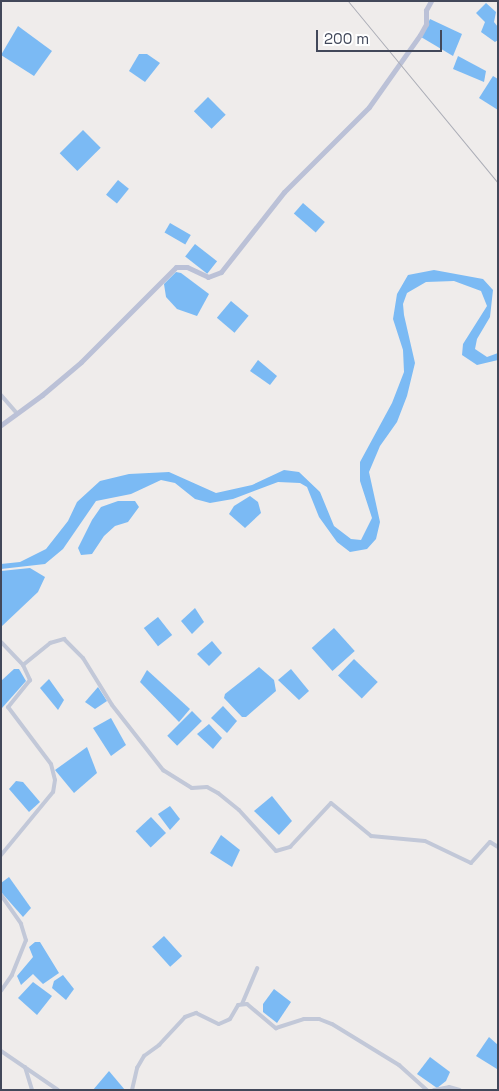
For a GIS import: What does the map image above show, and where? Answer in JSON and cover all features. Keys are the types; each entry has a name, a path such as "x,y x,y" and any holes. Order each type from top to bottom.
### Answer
{"main road":[{"path":"1,425 16,412 42,395 81,362 176,267 187,267 208,278 221,272 278,198 369,107 420,35 426,24 426,10 431,1"}],"street":[{"path":"1,395 16,412"},
{"path":"22,666 50,642 64,639 83,658 117,712 163,770 192,788 207,787 218,793 239,810 276,851 290,847 331,804 371,836 425,841 471,863 490,842 498,847"},
{"path":"1,642 22,666 30,680 8,707 51,764 54,787 29,824 1,855"},
{"path":"1,895 20,924 26,940 12,975 1,991"},
{"path":"242,1004 257,968"},
{"path":"132,1090 137,1068 144,1056 159,1045 185,1017 196,1013 215,1023 222,1023 230,1019 238,1004 247,1004 276,1028 304,1019 332,1024 391,1060 427,1090"},
{"path":"1,1051 58,1090"},
{"path":"25,1067 32,1090"},
{"path":"434,1090 449,1087 460,1090"}],"water":[{"path":"486,3 496,12 494,22 498,27 498,40 495,42 481,32 485,22 476,13"},
{"path":"430,19 462,34 453,56 421,37"},
{"path":"18,26 52,51 34,76 1,55"},
{"path":"139,54 147,54 160,63 145,82 129,71"},
{"path":"458,56 486,71 484,82 453,69"},
{"path":"493,76 498,79 498,110 479,98"},
{"path":"208,97 226,115 212,129 194,111"},
{"path":"83,130 101,148 77,171 60,153"},
{"path":"118,180 129,189 117,204 106,195"},
{"path":"303,203 325,222 316,233 294,214"},
{"path":"170,223 191,235 185,245 164,233"},
{"path":"195,244 217,261 207,274 185,257"},
{"path":"434,270 483,279 493,290 490,317 477,339 475,349 487,357 498,353 498,360 477,365 462,355 463,344 487,306 481,291 454,281 426,282 407,293 403,304 404,315 415,363 407,396 397,422 380,446 369,472 380,522 376,539 367,549 350,552 337,542 319,517 307,487 300,483 278,482 233,499 210,503 195,499 175,483 161,480 131,494 96,501 63,549 45,564 1,569 1,564 20,562 46,549 68,521 77,502 100,481 129,474 169,472 216,493 252,485 284,470 299,472 320,492 334,526 351,539 361,540 372,518 360,481 360,462 392,403 404,372 403,350 393,319 397,294 408,275"},
{"path":"176,272 181,273 209,294 197,316 177,309 166,297 164,284"},
{"path":"231,301 249,316 234,333 217,318"},
{"path":"258,360 277,376 270,385 250,371"},
{"path":"250,496 258,502 261,513 245,528 229,514 234,506"},
{"path":"118,501 135,501 139,507 128,522 115,526 104,536 92,554 81,555 78,548 92,520 101,507"},
{"path":"30,568 45,577 38,592 1,627 1,571"},
{"path":"195,608 204,622 192,634 181,621"},
{"path":"158,617 172,635 158,646 144,628"},
{"path":"334,628 355,651 332,671 312,648"},
{"path":"212,641 222,653 209,666 197,654"},
{"path":"354,659 378,682 362,698 338,676"},
{"path":"259,667 274,680 276,691 246,717 242,717 224,698 225,694"},
{"path":"14,669 19,669 26,681 2,708 1,681"},
{"path":"291,669 309,691 299,700 278,680"},
{"path":"147,670 190,709 179,722 140,682"},
{"path":"49,679 64,700 58,710 40,688"},
{"path":"98,687 107,701 95,709 85,702"},
{"path":"223,706 237,721 227,733 211,718"},
{"path":"192,711 202,721 177,746 167,736"},
{"path":"111,718 126,745 111,756 93,728"},
{"path":"209,724 222,738 213,749 197,734"},
{"path":"87,747 97,773 74,793 55,770"},
{"path":"16,781 23,782 40,802 29,812 9,789"},
{"path":"272,796 292,821 279,835 254,811"},
{"path":"170,806 180,819 170,830 158,814"},
{"path":"151,817 166,833 151,847 136,831"},
{"path":"221,835 240,850 232,867 210,853"},
{"path":"9,877 31,908 23,917 1,892 1,883"},
{"path":"164,936 182,956 170,967 152,947"},
{"path":"35,942 40,942 59,973 43,984 33,974 21,985 17,976 33,957 29,947"},
{"path":"63,975 74,989 66,1000 52,988 54,981"},
{"path":"33,982 52,996 37,1015 18,998"},
{"path":"274,989 291,1002 277,1023 263,1012 263,1004"},
{"path":"489,1037 498,1045 497,1069 476,1056"},
{"path":"430,1057 450,1072 446,1081 437,1088 417,1074"},
{"path":"109,1071 125,1090 93,1090"}],"railway":[{"path":"348,1 498,183"}]}
